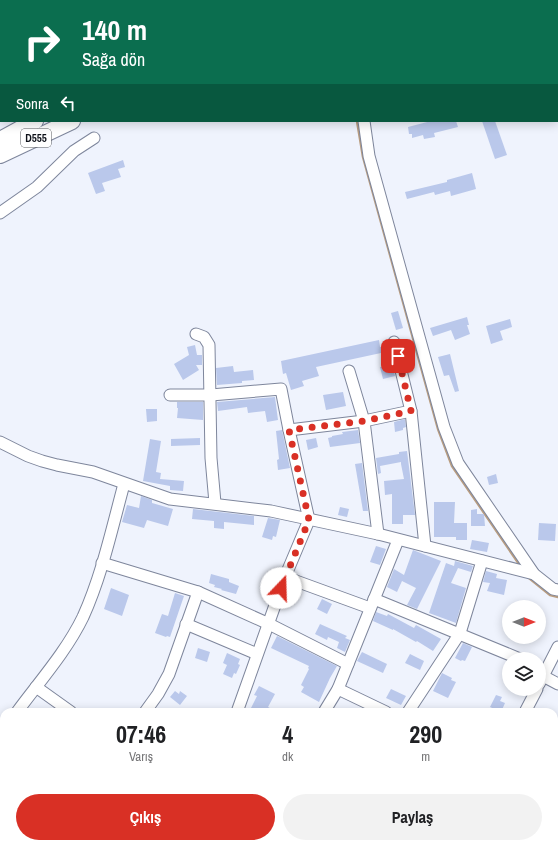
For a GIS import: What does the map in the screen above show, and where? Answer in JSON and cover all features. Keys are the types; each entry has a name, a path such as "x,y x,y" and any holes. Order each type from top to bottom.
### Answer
{"highway":[{"name":"D555","path":"0,140 33,122"},
{"name":"D555","path":"0,155 70,122"}],"street":[{"path":"364,122 369,156 419,338 444,427 458,463 534,574 553,589 558,590"},
{"path":"0,213 37,187 74,150 94,138"},
{"path":"196,334 204,337 209,346 212,458 215,503"},
{"path":"394,342 411,411 425,546"},
{"path":"349,371 364,421 378,534"},
{"path":"170,395 211,395 281,389 309,520 285,577 238,708"},
{"path":"289,430 364,421 411,411"},
{"path":"0,442 28,456 42,461 93,472 170,499 215,503 271,511 378,534 534,574"},
{"path":"20,708 76,630 90,601 124,484"},
{"path":"326,708 338,689 398,540"},
{"path":"411,708 460,633 482,561"},
{"path":"102,563 198,592 269,624 348,664"},
{"path":"285,577 372,603 460,633 504,652"},
{"path":"148,708 163,686 169,674 198,592"},
{"path":"186,624 257,654"},
{"path":"546,667 558,646"},
{"path":"546,676 558,684"},
{"path":"36,686 66,708"},
{"path":"338,689 378,708"},
{"path":"527,708 533,696"}],"building":[{"path":"427,122 456,122 458,127 434,133 435,137 424,139 423,135 412,138 412,134 409,134 408,127"},
{"path":"482,122 495,122 507,155 495,159"},
{"path":"123,160 125,167 118,169 121,177 102,183 105,191 96,194 88,173"},
{"path":"472,173 476,189 451,196 450,191 435,195 434,192 407,199 405,192 447,182 447,180"},
{"path":"398,311 403,328 396,330 391,313"},
{"path":"467,317 469,325 467,325 470,334 455,340 451,330 433,336 430,328"},
{"path":"510,319 512,327 500,331 503,340 491,344 486,326"},
{"path":"379,340 380,347 388,346 395,376 383,379 380,367 385,366 381,353 316,367 319,376 302,381 304,386 291,390 286,373 283,374 281,361"},
{"path":"195,345 197,355 202,355 202,365 196,365 199,370 183,380 174,364 189,355 187,347"},
{"path":"450,354 459,391 455,392 449,375 444,376 438,357"},
{"path":"233,366 234,372 253,370 254,380 242,381 242,383 217,385 216,368"},
{"path":"343,392 346,406 326,410 323,395"},
{"path":"275,397 278,420 267,422 265,411 248,413 247,407 218,411 217,402"},
{"path":"177,402 203,402 203,420 177,418"},
{"path":"146,409 157,409 157,421 147,422"},
{"path":"405,419 406,427 403,428 403,430 395,432 394,422"},
{"path":"282,430 290,468 278,470 277,460 279,459 276,431"},
{"path":"358,430 360,443 330,447 328,438 343,434 342,432"},
{"path":"200,438 200,445 171,446 171,439"},
{"path":"316,438 318,447 308,450 306,440"},
{"path":"150,439 161,441 156,472 161,473 160,479 184,481 183,491 170,490 170,486 143,481"},
{"path":"407,451 415,515 403,515 403,524 392,524 392,494 385,495 384,481 404,479 401,462 380,466 381,473 378,474 376,458"},
{"path":"362,463 368,511 363,511 355,464"},
{"path":"496,474 498,483 489,485 487,477"},
{"path":"141,496 152,500 152,503 173,509 168,526 147,520 144,528 122,522 127,505 139,508"},
{"path":"434,502 455,502 454,523 467,523 467,540 456,540 456,537 434,537"},
{"path":"340,507 349,509 347,517 338,515"},
{"path":"193,509 254,516 254,525 224,522 224,529 214,528 214,521 192,519"},
{"path":"477,509 477,514 484,514 485,526 471,526 471,510"},
{"path":"268,518 280,520 276,537 273,536 272,540 262,537"},
{"path":"539,523 556,524 555,541 538,540"},
{"path":"472,540 489,543 487,552 470,549"},
{"path":"376,546 386,549 380,565 370,562"},
{"path":"413,550 441,561 417,609 407,605 416,588 402,581 397,592 387,587 394,569 404,575"},
{"path":"455,561 473,566 471,572 458,568 451,583 466,588 456,623 429,613 446,563 454,566"},
{"path":"486,571 497,574 496,578 507,580 504,595 487,591 490,583 483,582"},
{"path":"211,574 229,579 229,582 239,586 236,594 221,590 222,589 214,587 215,585 209,583"},
{"path":"111,588 129,595 122,616 104,609"},
{"path":"175,593 184,596 170,637 166,637 155,633 162,614 168,616"},
{"path":"322,599 332,604 327,614 317,609"},
{"path":"376,612 387,616 388,614 414,628 416,625 441,639 433,651 393,629 373,621"},
{"path":"320,624 347,636 345,638 350,640 345,652 337,648 339,642 328,637 327,640 315,634"},
{"path":"277,636 337,666 319,702 301,692 304,687 301,685 309,666 271,648"},
{"path":"463,643 472,647 465,661 461,661 455,658"},
{"path":"198,648 210,652 207,662 195,658"},
{"path":"362,652 387,664 383,673 357,661"},
{"path":"227,653 240,659 238,664 240,665 236,674 234,673 232,678 223,674 227,665 223,663"},
{"path":"410,654 424,661 420,670 405,663"},
{"path":"442,673 452,678 451,680 456,682 448,698 433,691"},
{"path":"259,686 275,694 268,707 270,708 251,708 257,696 254,695"},
{"path":"391,689 406,696 401,705 386,698"},
{"path":"175,691 179,694 180,691 187,696 180,705 170,697"},
{"path":"496,695 502,697 500,701 505,703 503,708 490,707"}],"waterway":[{"path":"357,122 363,157 438,429 452,466 519,564"},
{"path":"529,578 550,595 558,597"}],"route":[{"path":"281,588 309,520 289,430 364,421 411,411 398,356"}]}
